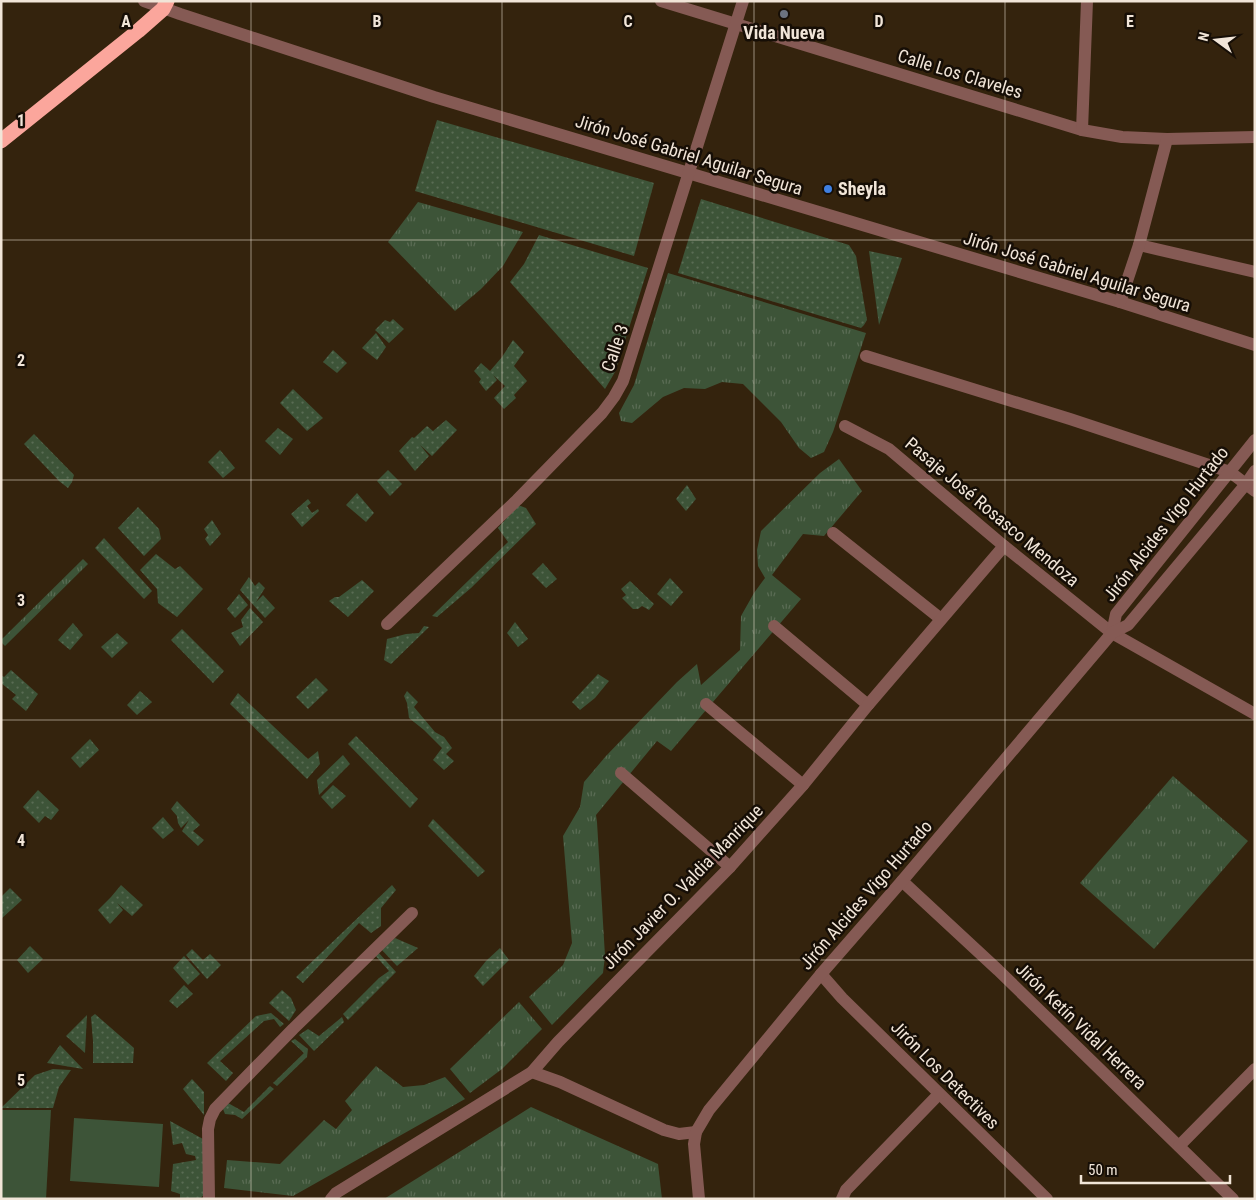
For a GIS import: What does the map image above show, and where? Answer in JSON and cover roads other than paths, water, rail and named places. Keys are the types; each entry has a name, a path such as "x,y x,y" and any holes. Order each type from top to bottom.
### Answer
{"highway":[{"path":"1,141 165,5"}],"street":[{"name":"Jirón José Gabriel Aguilar Segura","path":"144,1 165,5 434,97 1120,302 1255,346"},
{"name":"Calle Los Claveles","path":"661,1 1082,130 1122,137 1168,139 1255,137"},
{"name":"Calle 3","path":"387,624 517,500 602,414 614,397 623,381 743,1"},
{"path":"1082,130 1088,1"},
{"path":"1120,302 1139,245 1168,139"},
{"path":"1139,245 1255,272"},
{"path":"866,356 1070,419 1230,472 1250,487"},
{"name":"Pasaje José Rosasco Mendoza","path":"845,426 889,449 1004,546 1112,633 1255,714"},
{"name":"Jirón Alcides Vigo Hurtado","path":"1112,633 1116,614 1255,440"},
{"name":"Jirón Alcides Vigo Hurtado","path":"699,1199 694,1144 696,1132 709,1110 821,974 1112,633 1128,625 1250,487 1255,471"},
{"path":"834,533 941,619"},
{"name":"Jirón Javier O. Valdia Manrique","path":"334,1196 532,1072 558,1042 730,867 803,785 868,705 1004,546"},
{"path":"774,626 868,705"},
{"path":"706,704 803,785"},
{"path":"621,773 730,867"},
{"name":"Jirón Ketín Vidal Herrera","path":"902,881 998,970 1233,1199"},
{"path":"209,1199 208,1129 210,1118 215,1109 293,1029 412,913"},
{"name":"Jirón Los Detectives","path":"821,974 842,998 1047,1199"},
{"path":"1179,1146 1255,1069"},
{"path":"532,1072 560,1082 664,1130 679,1134 696,1132"},
{"path":"842,1199 846,1190 940,1094"}],"place":[{"name":"Vida Nueva","path":"784,14"},
{"name":"Sheyla","path":"828,189"}]}
